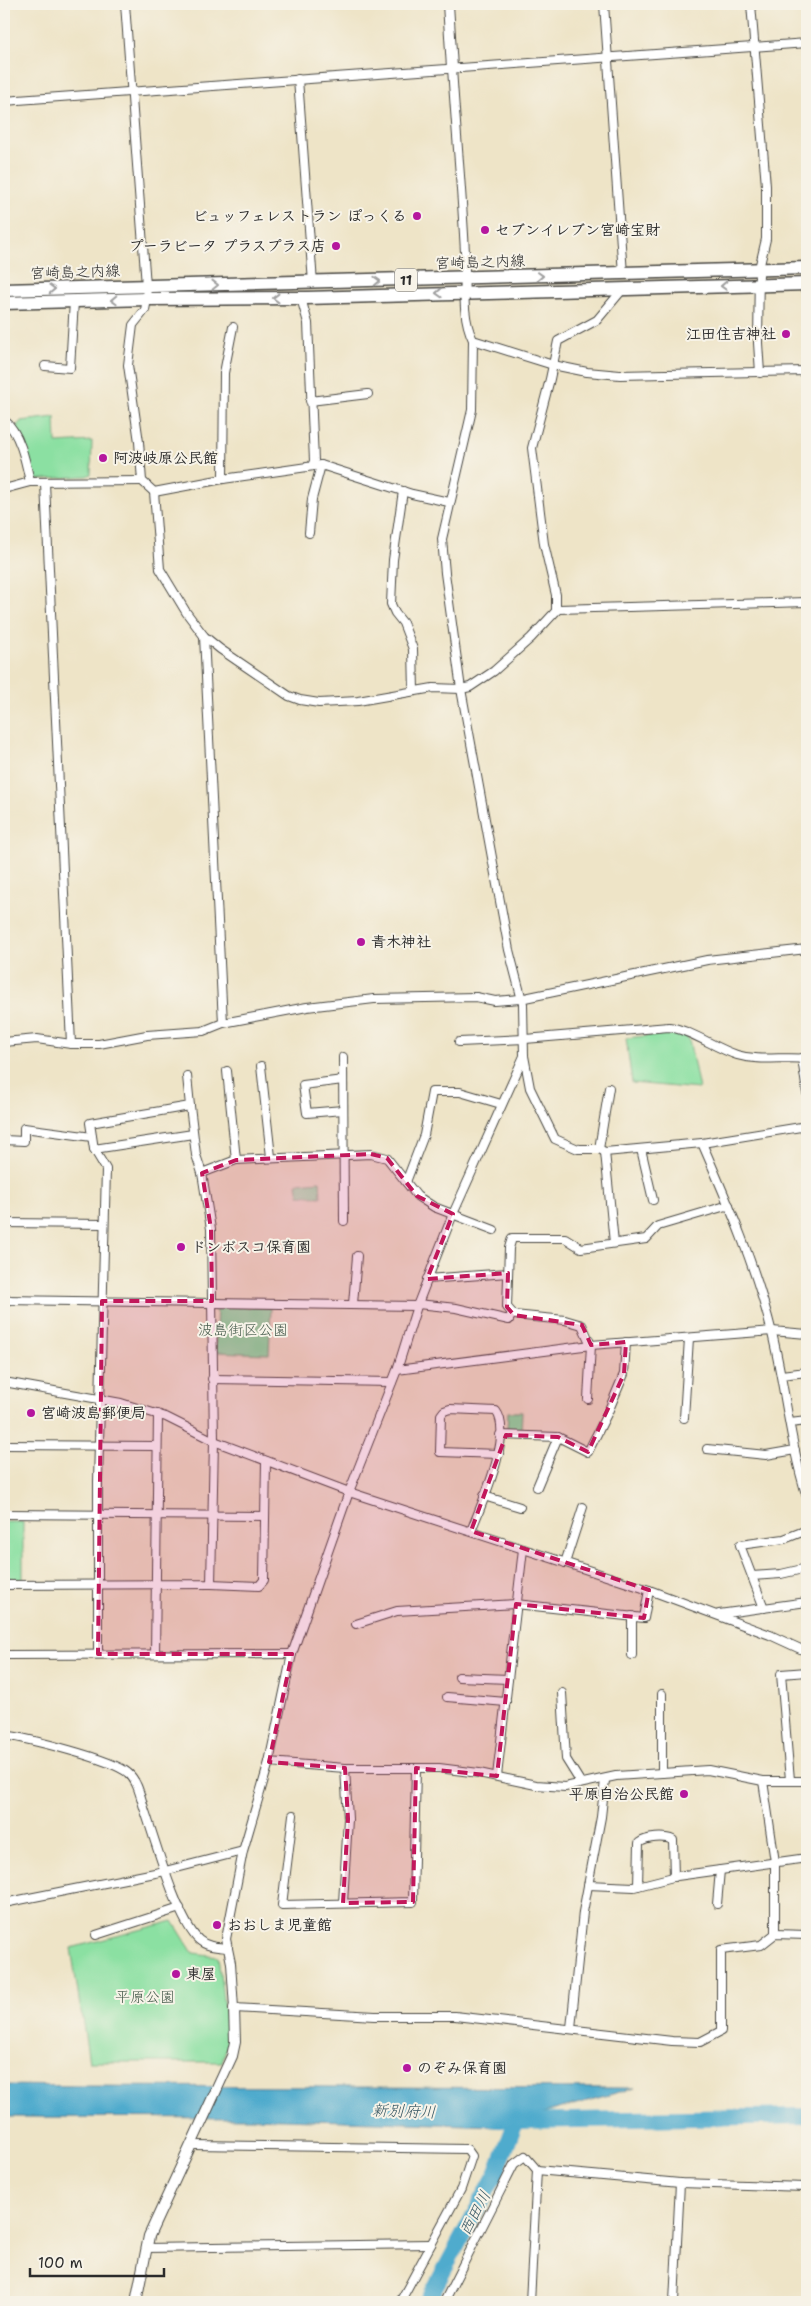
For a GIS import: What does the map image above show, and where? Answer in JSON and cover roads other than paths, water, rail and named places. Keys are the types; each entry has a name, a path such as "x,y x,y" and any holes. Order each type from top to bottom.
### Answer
{"main road":[{"name":"宮崎島之内線","path":"4,303 74,301 146,292 313,283 807,268"},
{"name":"宮崎島之内線","path":"4,290 146,292 301,298 759,285 807,286"}],"street":[{"path":"125,4 146,292 145,310 133,325 128,365 139,442 142,480 154,492 160,570 176,599 204,636 282,691 300,700 319,703 358,701 433,688 461,689 470,687 494,671 531,638 558,609 807,602"},
{"path":"448,4 465,292 468,329 473,340 472,410 467,438 449,502 442,539 461,689 520,998 523,1004 524,1056 530,1088 555,1139 578,1150 602,1151 702,1143 807,1126"},
{"path":"604,4 623,274"},
{"path":"752,4 766,186 766,239 759,269 758,366 760,373"},
{"path":"4,101 807,43"},
{"path":"298,79 313,283"},
{"path":"556,611 556,595 544,544 532,448 558,340 597,320 623,289"},
{"path":"301,298 308,323 314,461 312,466"},
{"path":"45,366 70,368 74,301"},
{"path":"223,479 224,373 233,327"},
{"path":"473,340 553,365 587,372 620,374 807,371"},
{"path":"310,401 368,394"},
{"path":"4,420 11,428 19,445 30,482"},
{"path":"154,492 223,479 321,465 403,491 449,502"},
{"path":"309,533 312,500 321,465"},
{"path":"4,489 30,482 142,480"},
{"path":"45,483 71,1044"},
{"path":"403,491 393,560 391,604 403,623 413,649 414,691"},
{"path":"204,636 223,1023"},
{"path":"4,1042 37,1039 71,1044 99,1044 147,1035 202,1031 223,1023 307,1007 374,999 476,997 495,1001 520,998 707,960 807,949"},
{"path":"459,1042 525,1039 669,1027 684,1030 737,1055 752,1058 805,1059 807,1092"},
{"path":"136,2302 149,2236 228,2066 235,2042 234,2008 226,1939 243,1851 269,1762 292,1654 349,1492 397,1370 427,1279 453,1214 524,1056"},
{"path":"343,1057 344,1221"},
{"path":"261,1066 271,1157"},
{"path":"227,1071 236,1160"},
{"path":"187,1076 196,1155 202,1173 211,1229 214,1441 211,1584"},
{"path":"343,1080 303,1084 307,1113 343,1110"},
{"path":"609,1088 602,1151 614,1244"},
{"path":"406,1182 424,1135 432,1092 460,1092 501,1104"},
{"path":"98,1654 99,1446 106,1168 94,1149 90,1123 190,1106"},
{"path":"4,1140 24,1141 24,1128 92,1137"},
{"path":"94,1149 193,1134"},
{"path":"702,1143 729,1205 758,1280 772,1332 796,1450 804,1474 807,1497"},
{"path":"641,1148 653,1200"},
{"path":"202,1173 236,1160 371,1154 387,1158 417,1196 453,1214 494,1230"},
{"path":"588,1399 591,1345 582,1325 565,1320 514,1315 507,1307 512,1238 565,1238 582,1248 614,1244 646,1239 658,1226 729,1205"},
{"path":"4,1223 104,1224"},
{"path":"353,1304 357,1256"},
{"path":"427,1279 508,1273"},
{"path":"4,1300 212,1301 417,1305 456,1308 508,1320 512,1312"},
{"path":"397,1370 591,1345 772,1332 807,1334"},
{"path":"684,1418 689,1338"},
{"path":"500,1435 558,1437 588,1452 624,1374 626,1342"},
{"path":"781,1375 807,1372"},
{"path":"212,1379 392,1382"},
{"path":"4,1382 100,1398 158,1414 214,1441 349,1492 649,1590 717,1614 807,1652"},
{"path":"471,1531 499,1454 501,1418 496,1411 450,1409 444,1411 441,1415 440,1452 499,1454"},
{"path":"155,1654 158,1414"},
{"path":"790,1423 807,1422"},
{"path":"537,1487 558,1437"},
{"path":"4,1445 157,1446"},
{"path":"707,1449 766,1454 796,1450"},
{"path":"4,1584 211,1584 259,1586 264,1580 266,1461"},
{"path":"484,1496 520,1507"},
{"path":"565,1563 583,1507"},
{"path":"4,1514 265,1516"},
{"path":"764,1608 740,1545 784,1539 807,1530"},
{"path":"497,1776 523,1549"},
{"path":"752,1576 781,1574 807,1568"},
{"path":"356,1624 397,1611 516,1604 644,1618 649,1590"},
{"path":"717,1614 807,1602"},
{"path":"632,1616 632,1655"},
{"path":"4,1655 292,1654"},
{"path":"790,1780 781,1674 807,1672"},
{"path":"459,1677 508,1679"},
{"path":"562,1694 566,1759 581,1783"},
{"path":"662,1694 662,1773"},
{"path":"447,1697 506,1702"},
{"path":"4,1736 35,1740 113,1765 128,1773 137,1786 165,1871 188,1926 199,1941 212,1947 228,1948"},
{"path":"269,1762 345,1768 439,1768 497,1776 536,1785 565,1787 605,1780 616,1776 708,1770 764,1782 807,1781"},
{"path":"343,1904 348,1820 345,1768"},
{"path":"292,1815 282,1905 413,1902 416,1768"},
{"path":"570,2028 583,1912 602,1817 605,1780"},
{"path":"764,1782 775,1862 775,1934"},
{"path":"638,1886 640,1844 644,1840 667,1837 673,1840 674,1877"},
{"path":"4,1904 165,1871 243,1851"},
{"path":"588,1885 638,1886 674,1877 807,1858"},
{"path":"717,1904 720,1870"},
{"path":"96,1935 180,1908"},
{"path":"234,2008 376,2016 455,2016 672,2041 700,2042 721,2031 722,1950 762,1945 775,1934 807,1936"},
{"path":"194,2142 467,2149 472,2156 461,2189 400,2302"},
{"path":"444,2302 514,2164 524,2156 536,2170 530,2302"},
{"path":"536,2170 680,2182 807,2187"},
{"path":"674,2302 680,2182"},
{"path":"146,2248 431,2244"}],"water":[{"path":"4,2085 634,2088 497,2126 252,2118 4,2117"}],"waterway":[{"name":"新別府川","path":"492,2118 516,2121 807,2116"},
{"name":"西田川","path":"427,2302 497,2172 516,2121"}],"place":[{"name":"ビュッフェレストラン ぽっくる","path":"417,216"},
{"name":"セブンイレブン宮崎宝財","path":"485,230"},
{"name":"プーラビータ プラスプラス店","path":"336,246"},
{"name":"江田住吉神社","path":"786,334"},
{"name":"阿波岐原公民館","path":"103,458"},
{"name":"青木神社","path":"361,942"},
{"name":"ドンボスコ保育園","path":"181,1247"},
{"name":"宮崎波島郵便局","path":"31,1413"},
{"name":"平原自治公民館","path":"684,1794"},
{"name":"おおしま児童館","path":"217,1925"},
{"name":"東屋","path":"176,1974"},
{"name":"のぞみ保育園","path":"407,2068"}],"park label":[{"name":"波島街区公園","path":"243,1330"},
{"name":"平原公園","path":"145,1997"}]}
